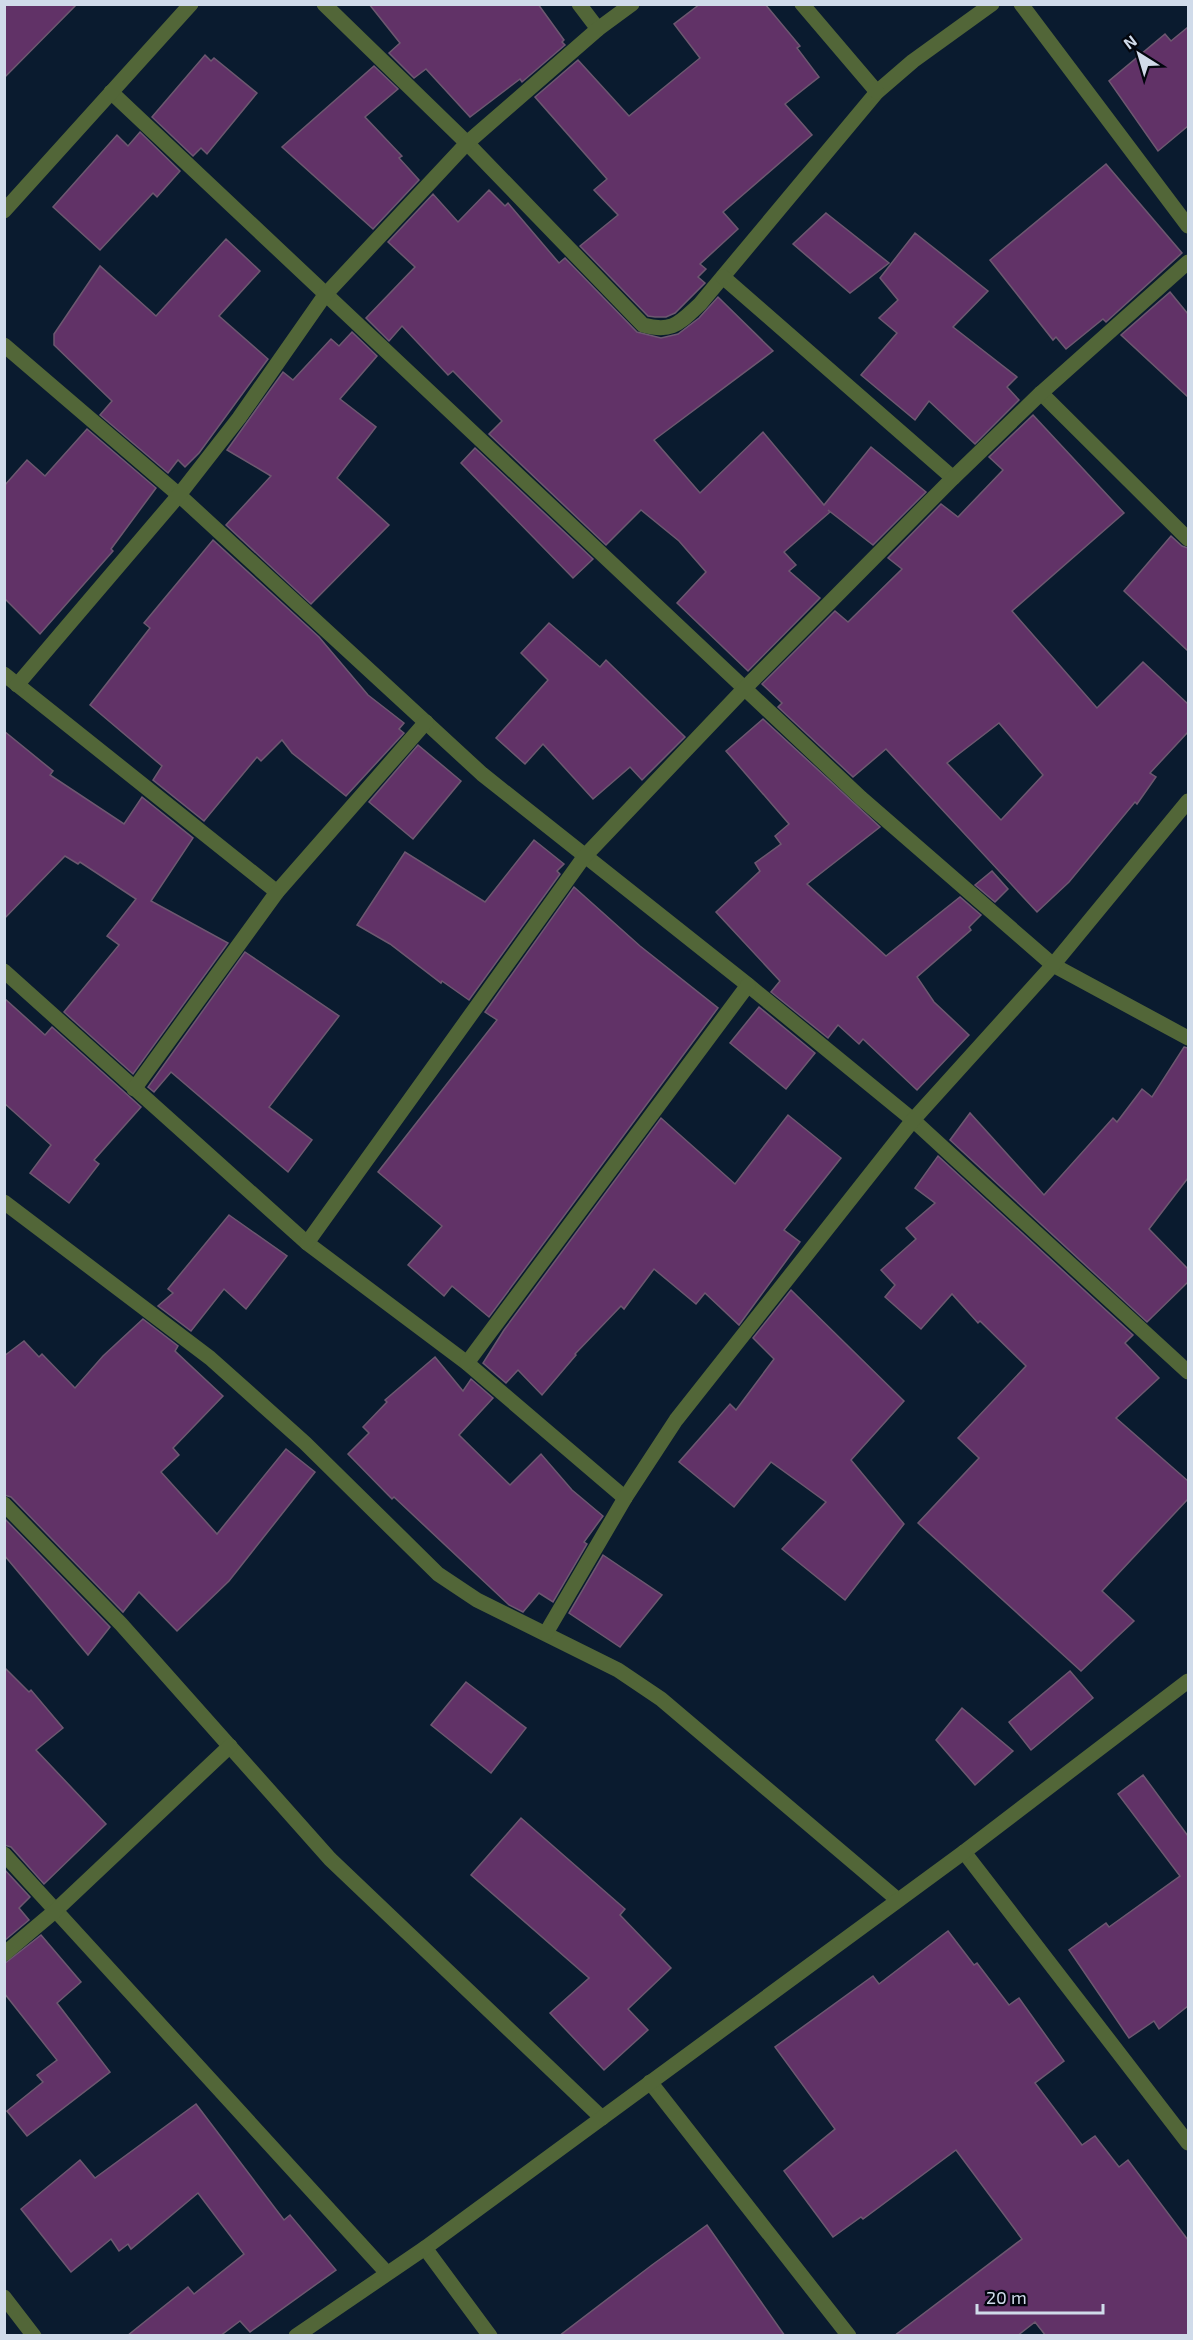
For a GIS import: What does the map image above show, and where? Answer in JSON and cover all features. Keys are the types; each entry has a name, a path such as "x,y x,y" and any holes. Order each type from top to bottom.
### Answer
{"street":[{"path":"4,211 192,4"},
{"path":"324,4 467,143 643,325 662,330 677,325 723,277 877,92 914,61 992,4"},
{"path":"579,4 598,29"},
{"path":"17,685 179,495 239,418 325,295 467,143 598,29 632,4"},
{"path":"802,4 877,92"},
{"path":"1021,4 1188,226"},
{"path":"111,92 861,798 1053,965 1188,1038"},
{"path":"308,1243 584,857 744,689 953,478 1041,393 1188,262"},
{"path":"723,277 953,478"},
{"path":"4,345 179,495 482,774 748,985 913,1120 1188,1372"},
{"path":"1041,393 1188,539"},
{"path":"4,674 277,892"},
{"path":"134,1089 277,892 426,722"},
{"path":"546,1634 625,1498 676,1420 913,1120 1053,965 1188,801"},
{"path":"4,971 308,1243 467,1363 625,1498"},
{"path":"467,1363 748,985"},
{"path":"4,1202 210,1358 305,1443 438,1574 477,1600 618,1670 661,1699 898,1900"},
{"path":"4,1504 121,1624 330,1859 602,2118"},
{"path":"296,2336 425,2248 964,1852 1188,1681"},
{"path":"4,1954 56,1911 230,1746"},
{"path":"964,1852 1188,2143"},
{"path":"4,1854 387,2273"},
{"path":"650,2082 849,2336"},
{"path":"425,2248 490,2336"},
{"path":"4,2297 34,2336"}],"building":[{"path":"4,4 77,4 4,78"},
{"path":"369,4 538,4 564,40 562,42 565,45 522,82 520,79 470,117 426,69 414,78 389,53 400,43"},
{"path":"700,4 765,4 800,46 797,48 819,77 785,104 812,135 723,212 738,229 700,264 706,269 698,277 705,283 675,313 666,317 648,316 580,246 618,215 594,190 607,179 535,97 578,60 629,116 700,58 674,24"},
{"path":"1188,27 1188,126 1158,151 1109,81 1165,34 1171,41"},
{"path":"205,55 211,61 214,58 257,93 207,154 201,148 193,156 152,117"},
{"path":"374,66 398,89 365,117 402,156 399,158 419,180 373,229 282,147"},
{"path":"140,132 180,171 157,197 153,193 100,250 53,207 117,135 128,146"},
{"path":"1106,164 1182,253 1106,322 1103,319 1066,349 1056,337 1053,340 990,260"},
{"path":"489,190 505,206 508,203 559,263 565,258 637,332 661,338 678,334 699,318 718,297 773,351 654,440 700,493 763,432 824,505 871,447 926,492 873,545 828,510 830,512 784,552 796,565 789,571 820,598 748,671 677,603 706,572 679,541 641,510 606,545 489,434 502,421 453,371 448,375 402,326 389,341 366,318 415,267 388,242 433,194 458,222"},
{"path":"826,213 889,263 850,293 793,244"},
{"path":"915,233 988,291 953,327 1017,377 1007,387 1019,400 975,444 929,401 915,420 861,375 897,333 879,318 898,300 880,278"},
{"path":"226,239 260,271 219,316 268,359 199,453 185,467 178,460 168,473 100,415 112,401 54,345 54,334 100,266 156,316"},
{"path":"1170,292 1188,314 1188,397 1121,335"},
{"path":"352,332 377,356 340,399 376,427 337,478 389,525 311,604 226,525 271,476 227,450 283,372 293,380 331,339 339,346"},
{"path":"1033,415 1124,513 1012,611 1097,708 1143,662 1188,704 1188,732 1150,773 1156,777 1137,804 1135,802 1069,882 1037,912 886,749 853,777 778,707 782,703 762,684 835,611 848,622 902,569 888,558 941,504 958,517 1003,470 989,457","holes":["999,723 1043,775 1001,820 947,763"]},
{"path":"87,429 156,488 111,549 113,551 40,634 4,598 4,486 27,460 45,476"},
{"path":"475,448 593,559 573,578 461,463"},
{"path":"1171,536 1182,546 1188,548 1188,651 1124,591"},
{"path":"213,540 319,637 368,695 404,723 399,729 404,733 346,796 292,753 282,740 261,761 257,757 204,821 153,780 162,766 90,705 150,628 144,623"},
{"path":"549,623 600,667 606,660 685,737 642,780 630,767 593,799 543,744 525,764 496,738 548,680 521,653"},
{"path":"763,719 880,827 807,884 886,956 960,897 981,915 969,927 971,930 917,977 934,1002 969,1035 917,1090 863,1039 859,1044 838,1025 828,1038 771,992 780,981 716,912 760,871 755,863 781,844 775,836 789,824 726,751"},
{"path":"4,731 53,771 50,775 124,824 142,797 193,838 151,901 228,943 133,1074 64,1012 119,945 107,936 136,899 80,862 78,864 65,856 4,919"},
{"path":"418,745 461,781 413,839 369,802"},
{"path":"534,840 564,864 557,871 560,874 469,1000 442,981 441,983 390,944 357,925 405,852 485,902"},
{"path":"992,871 1008,889 995,902 975,885"},
{"path":"574,887 640,946 718,1008 489,1317 452,1286 444,1296 408,1265 442,1226 378,1172 497,1020 485,1012"},
{"path":"245,952 339,1016 269,1107 312,1140 288,1172 171,1072 154,1092 148,1087"},
{"path":"4,998 45,1035 52,1027 141,1107 94,1160 99,1164 69,1203 30,1173 51,1145 4,1103"},
{"path":"759,1007 815,1053 786,1089 730,1043"},
{"path":"1184,1047 1188,1048 1188,1178 1149,1229 1188,1269 1188,1282 1147,1322 950,1140 970,1113 1044,1195 1113,1118 1117,1122 1142,1089 1152,1097"},
{"path":"788,1115 841,1158 784,1230 800,1242 739,1325 705,1293 696,1304 654,1269 624,1309 621,1306 575,1354 542,1395 518,1370 506,1383 483,1363 504,1330 661,1118 735,1184"},
{"path":"938,1156 1133,1335 1125,1343 1159,1378 1116,1418 1188,1481 1188,1499 1102,1591 1134,1621 1081,1671 918,1523 979,1458 958,1438 1026,1366 980,1321 978,1323 952,1294 921,1329 885,1297 895,1285 881,1270 916,1239 906,1228 935,1203 915,1188"},
{"path":"229,1215 287,1256 246,1309 224,1289 191,1331 158,1306 173,1293 168,1289"},
{"path":"791,1290 904,1401 851,1460 904,1524 845,1600 782,1549 826,1502 771,1462 734,1507 679,1462 730,1404 736,1410 774,1359 753,1338"},
{"path":"143,1319 178,1346 175,1351 223,1396 173,1448 179,1455 161,1472 217,1534 286,1449 315,1472 229,1581 177,1631 139,1592 123,1612 11,1497 4,1495 4,1356 24,1341 39,1357 42,1354 75,1388 103,1356"},
{"path":"435,1357 463,1391 471,1379 493,1398 459,1435 510,1485 541,1454 572,1490 603,1516 584,1542 587,1544 553,1602 539,1593 523,1612 509,1605 394,1497 392,1499 348,1454 369,1433 363,1427 387,1402 385,1400"},
{"path":"4,1518 110,1627 88,1655 4,1555"},
{"path":"603,1555 662,1595 620,1647 569,1613"},
{"path":"4,1667 29,1692 31,1690 63,1728 36,1750 106,1824 44,1884 11,1847 4,1845"},
{"path":"1070,1671 1093,1698 1031,1750 1009,1722"},
{"path":"466,1682 526,1728 491,1773 431,1725"},
{"path":"962,1708 1013,1751 975,1785 936,1740"},
{"path":"1143,1775 1188,1836 1188,2006 1159,2029 1154,2021 1129,2038 1069,1950 1106,1923 1109,1927 1180,1876 1118,1794"},
{"path":"521,1818 625,1909 620,1915 671,1968 628,2009 648,2030 604,2070 550,2013 589,1978 471,1875"},
{"path":"4,1869 30,1897 19,1908 29,1920 4,1941"},
{"path":"948,1931 974,1965 977,1963 1009,2005 1019,1998 1064,2061 1035,2083 1082,2145 1095,2136 1119,2167 1128,2160 1188,2240 1188,2336 1046,2336 1035,2322 1017,2336 894,2336 1022,2239 956,2150 863,2219 861,2217 833,2237 784,2171 835,2129 775,2047 873,1976 879,1984"},
{"path":"41,1935 81,1982 57,2003 110,2072 27,2136 7,2111 43,2082 37,2075 57,2060 4,1993 4,1964"},
{"path":"196,2104 284,2220 290,2215 336,2270 250,2332 240,2321 220,2336 127,2336 188,2287 194,2294 244,2254 198,2193 131,2249 128,2244 119,2251 111,2239 71,2272 21,2209 80,2160 95,2178"},
{"path":"707,2225 785,2336 559,2336 652,2265"}]}
